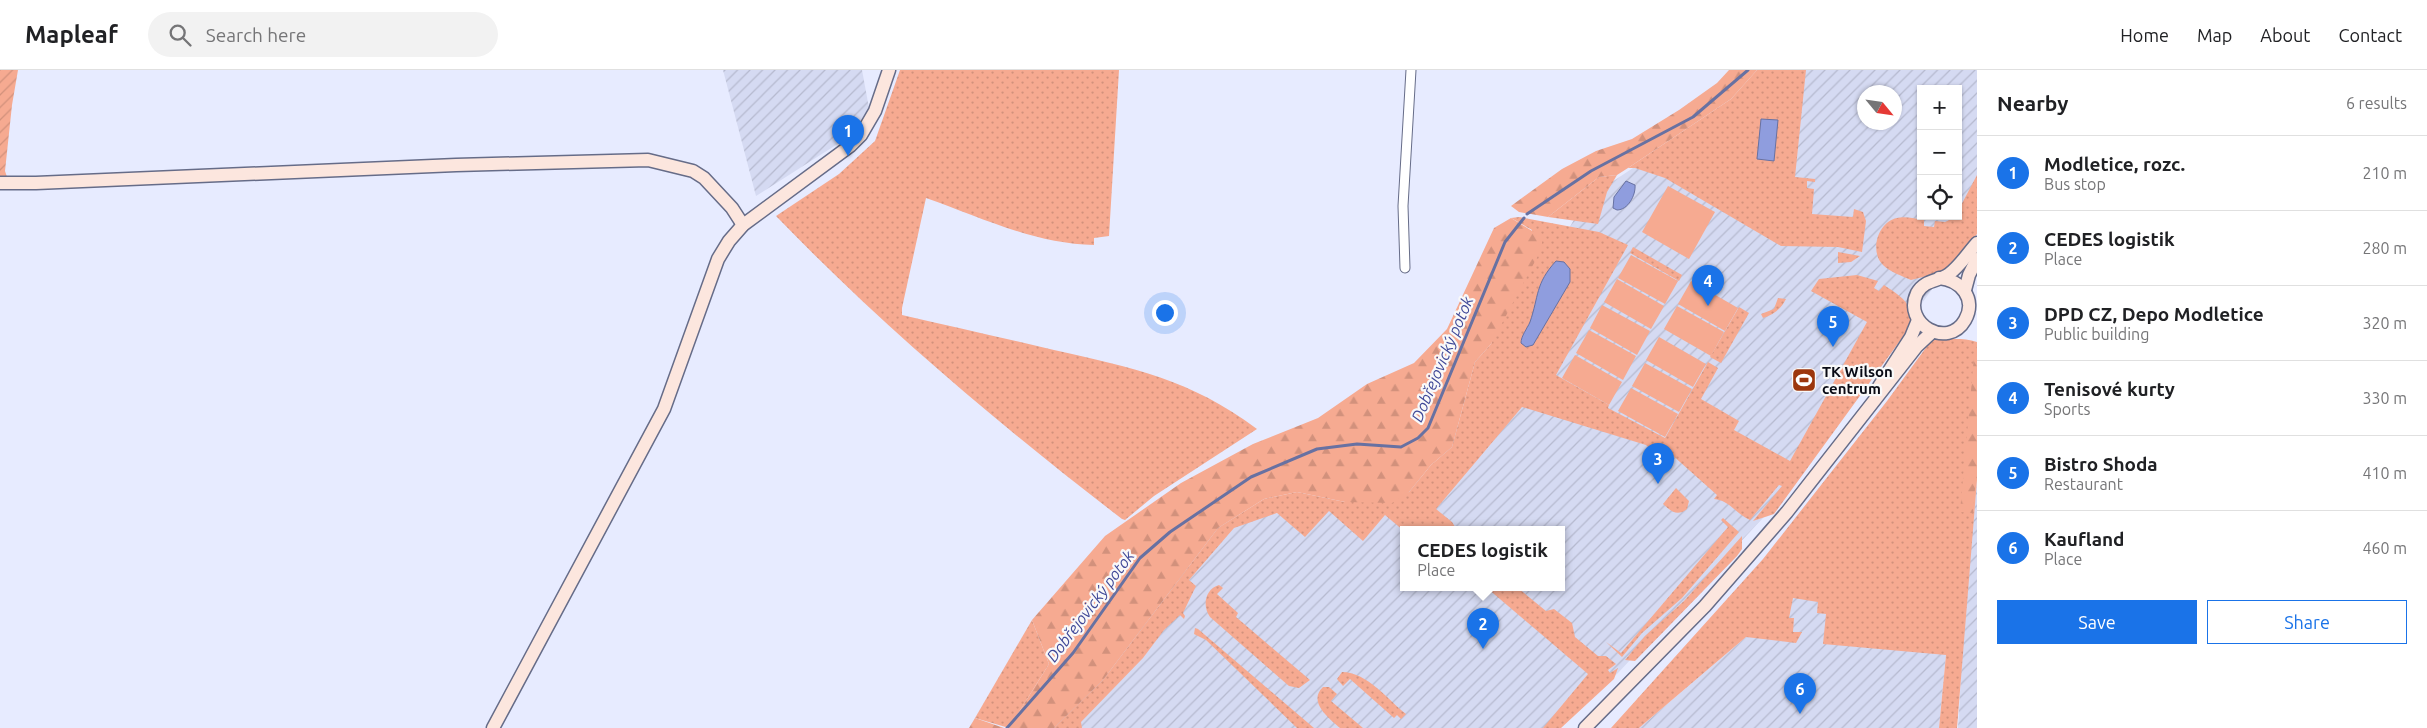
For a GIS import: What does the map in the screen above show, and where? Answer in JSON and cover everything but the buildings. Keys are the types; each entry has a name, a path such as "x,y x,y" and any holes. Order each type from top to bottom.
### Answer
{"street":[{"path":"493,728 664,409 718,260 729,241 743,225 850,146 868,124 889,70"},
{"path":"1405,268 1403,206 1411,70"},
{"path":"0,183 446,165 648,160 693,171 704,178 732,208 743,225"},
{"path":"1977,243 1956,268 1946,276 1924,284 1917,294 1914,306 1918,320 1932,332 1949,332 1964,323 1970,307 1965,290 1969,274 1977,259"},
{"path":"1939,278 1949,279 1965,290"},
{"path":"1856,424 1911,337 1918,320"},
{"path":"1585,728 1705,606 1798,499 1917,346 1932,332"}],"shaded area":[{"path":"723,70 862,70 869,108 850,136 756,196"},
{"path":"1764,70 1977,70 1977,226 1789,490 1618,673 1556,728 1028,728 1224,516 1341,510 1431,474 1585,200 1753,88"},
{"path":"1954,349 1946,655 1939,728 1639,728 1746,637"},
{"path":"1977,480 1977,728 1958,728 1964,621"}],"green space":[{"path":"0,70 18,70 5,171 7,177 0,177"},
{"path":"900,70 1119,70 1109,236 1094,238 1094,245 1050,240 1008,228 926,198 902,315 1136,370 1184,387 1208,398 1257,429 1154,496 1125,520 1122,519 943,374 816,257 776,216 839,174 875,141"},
{"path":"1729,70 1757,70 1731,99 1617,175 1599,177 1548,217 1519,212 1511,206 1562,169 1596,151 1632,139 1679,110 1717,83"},
{"path":"1757,70 1806,70 1795,177 1815,179 1815,182 1807,181 1807,188 1814,189 1812,214 1853,217 1854,209 1863,212 1866,221 1862,252 1838,247 1781,246 1665,178 1635,168 1628,168 1731,99"},
{"path":"1617,175 1607,192 1598,224 1548,217 1599,177"},
{"path":"1977,175 1977,234 1959,259 1946,271 1911,280 1883,265 1879,259 1876,245 1881,231 1890,221 1903,217 1924,220 1924,226 1934,227 1935,221 1962,220 1962,203"},
{"path":"1668,186 1715,212 1689,259 1642,232"},
{"path":"1519,217 1599,232 1628,245 1556,375 1609,405 1608,408 1665,438 1708,362 1718,368 1701,399 1739,421 1734,430 1790,461 1867,322 1811,291 1819,279 1857,275 1878,281 1874,288 1879,291 1884,285 1901,297 1909,307 1911,312 1910,327 1774,514 1753,521 1782,486 1779,485 1750,520 1724,502 1714,499 1717,495 1671,454 1664,461 1646,445 1522,407 1436,509 1454,526 1400,526 1400,528 1385,515 1363,541 1329,511 1305,537 1277,513 1234,528 1189,580 1196,586 1183,613 1184,619 1180,615 1164,630 1143,658 1081,722 1082,728 1054,728 1103,680 1218,528 1264,499 1297,492 1345,502 1409,492 1431,465 1452,447 1475,362 1491,344 1532,230 1511,218"},
{"path":"1511,218 1542,237 1542,248 1491,344 1475,362 1452,447 1431,465 1409,492 1392,503 1345,502 1297,492 1264,499 1218,528 1103,680 1054,728 1009,728 1049,664 1032,620 1105,536 1181,483 1253,444 1318,418 1367,384 1414,363 1447,329 1494,228"},
{"path":"1633,247 1682,275 1679,281 1630,253"},
{"path":"1838,252 1860,256 1851,262 1838,263"},
{"path":"1631,255 1678,281 1665,304 1618,278"},
{"path":"1617,279 1664,306 1651,329 1604,302"},
{"path":"1691,281 1738,308 1725,331 1678,304"},
{"path":"1778,298 1786,299 1776,311 1763,318 1761,314 1774,309"},
{"path":"1602,305 1650,331 1637,355 1590,328"},
{"path":"1677,306 1724,332 1711,356 1664,329"},
{"path":"1739,307 1749,313 1721,363 1710,357"},
{"path":"1589,330 1636,356 1623,380 1576,353"},
{"path":"1659,337 1706,364 1693,387 1646,360"},
{"path":"1933,338 1977,342 1977,480 1957,728 1939,728 1946,655 1823,644 1826,614 1817,613 1818,602 1793,598 1789,618 1794,618 1793,632 1802,632 1796,643 1746,637 1639,728 1611,728 1763,559 1887,401"},
{"path":"1575,355 1622,382 1609,405 1562,378"},
{"path":"1977,355 1977,465 1973,513 1960,512 1974,357"},
{"path":"1645,363 1692,389 1679,412 1632,386"},
{"path":"1631,388 1678,414 1665,437 1618,411"},
{"path":"1676,488 1689,501 1687,509 1680,513 1671,511 1663,504"},
{"path":"1723,518 1739,532 1682,598 1642,633 1622,657 1606,642 1621,653 1728,527 1721,520"},
{"path":"1742,536 1742,549 1737,556 1635,661 1625,660 1645,636 1684,601"},
{"path":"1219,585 1223,588 1217,594 1238,613 1236,617 1310,680 1299,688 1289,686 1210,617 1206,608 1206,598 1214,587"},
{"path":"1491,591 1522,591 1546,611 1554,609 1572,623 1575,637 1598,656 1606,656 1616,664 1608,670 1610,673 1618,668 1614,679 1561,728 1543,728 1588,674"},
{"path":"1032,620 1049,664 1009,728 975,718"},
{"path":"1195,628 1314,728 1297,728 1206,640 1194,634"},
{"path":"1342,672 1351,673 1368,682 1406,714 1401,719 1397,715 1394,718 1350,679 1343,686 1337,679"},
{"path":"1323,687 1329,687 1337,694 1331,701 1363,728 1340,728 1326,715 1319,704 1318,698"},
{"path":"975,718 1004,728 969,728"}],"water":[{"path":"1761,119 1778,120 1774,161 1757,159"},
{"path":"1626,181 1635,185 1634,193 1625,208 1617,210 1613,208 1614,197"},
{"path":"1556,261 1564,262 1570,269 1570,282 1533,345 1526,347 1521,343 1521,340 1530,322 1538,290 1544,277"}],"waterway":[{"name":"Dobřejovický potok","path":"1527,214 1591,171 1693,117 1748,70"},
{"name":"Dobřejovický potok","path":"1007,728 1073,653 1140,558 1170,532 1251,477 1317,449 1357,444 1401,447 1418,438 1428,428 1505,242 1524,218"}],"place":[{"name":"Modletice, rozc.","path":"848,156"},
{"name":"Tenisové kurty","path":"1708,306"},
{"name":"Bistro Shoda","path":"1833,347"},
{"name":"TK Wilson centrum","path":"1804,380"},
{"name":"DPD CZ, Depo Modletice","path":"1658,484"},
{"name":"CEDES logistik","path":"1483,649"},
{"name":"Kaufland","path":"1800,714"}]}
